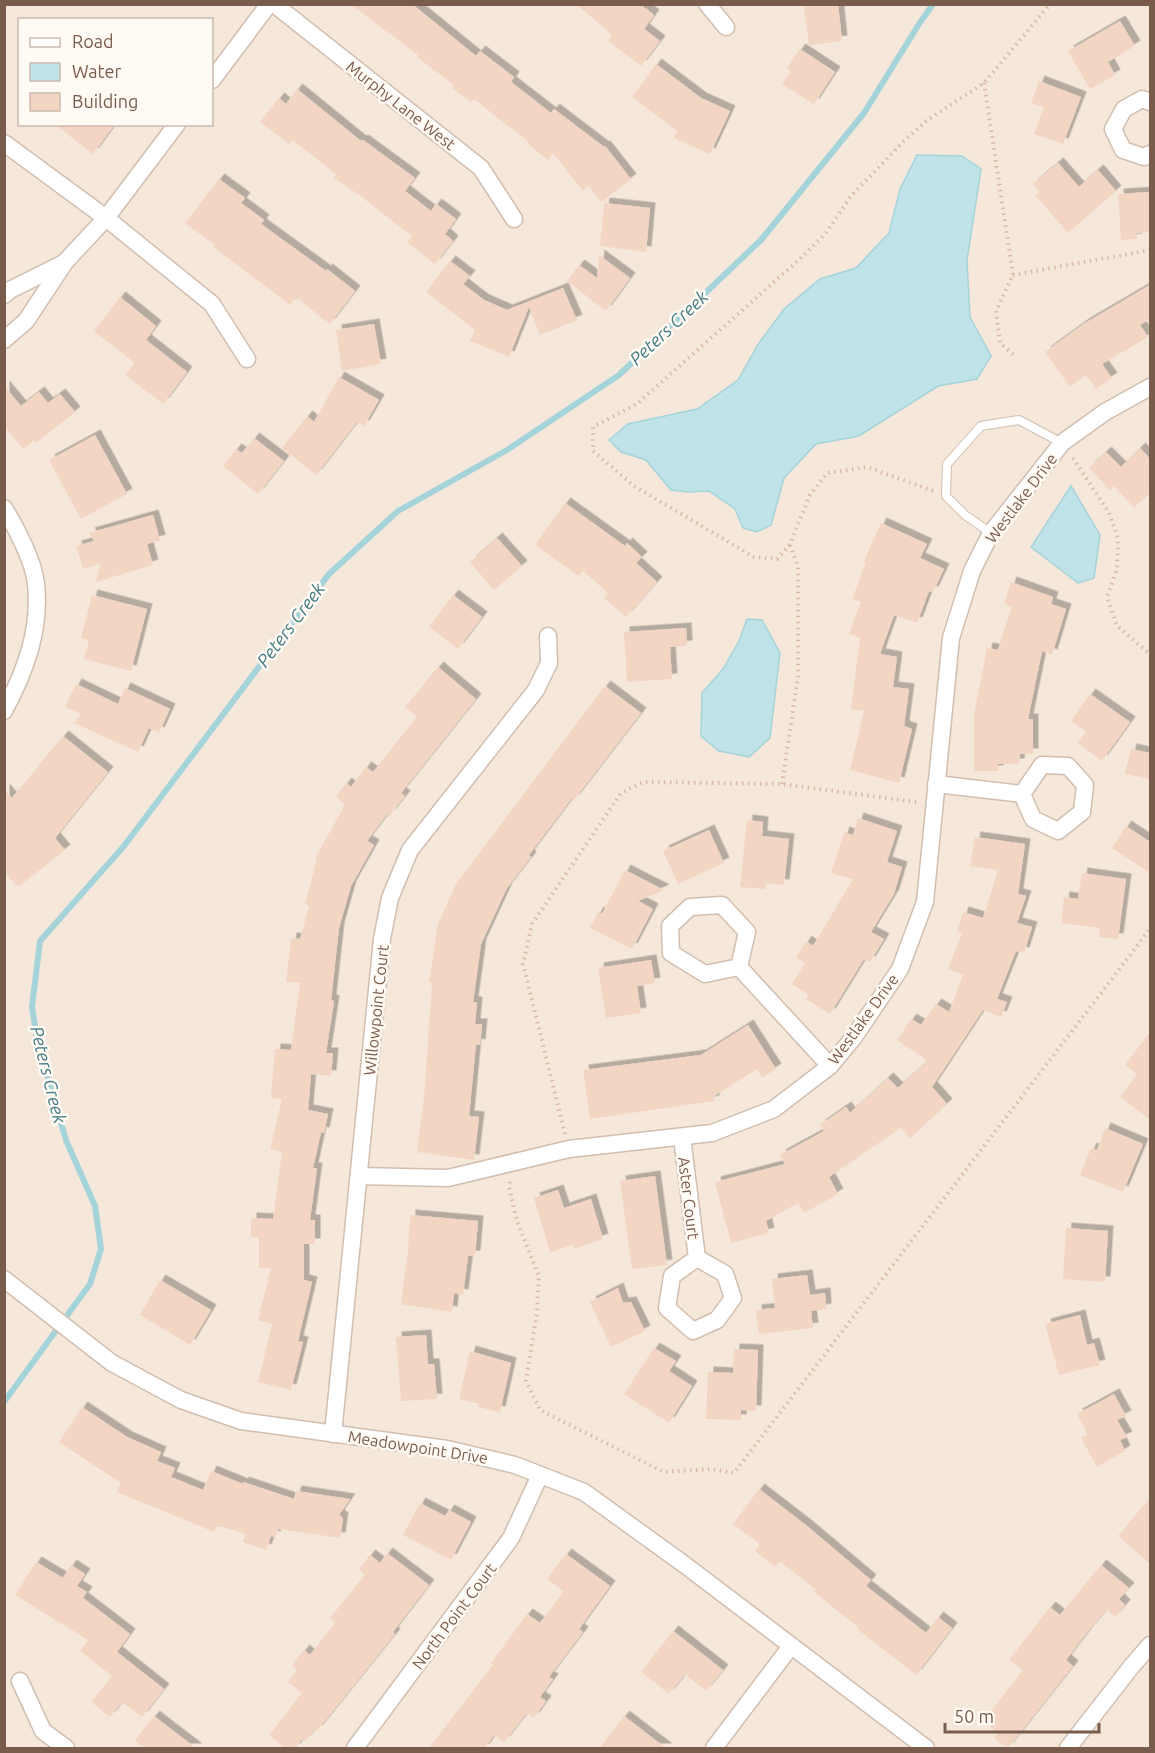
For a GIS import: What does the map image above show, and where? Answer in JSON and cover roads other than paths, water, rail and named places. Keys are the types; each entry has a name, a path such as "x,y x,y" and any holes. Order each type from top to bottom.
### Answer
{"street":[{"path":"213,79 269,4"},
{"name":"Murphy Lane West","path":"274,4 481,168 514,219"},
{"path":"707,4 726,27"},
{"path":"1150,102 1142,99 1124,109 1113,129 1124,150 1144,157 1150,154"},
{"path":"4,340 26,321 65,262 106,218 175,126"},
{"path":"4,143 106,218 212,304 247,359"},
{"path":"4,295 65,262"},
{"name":"Westlake Drive","path":"359,1176 448,1178 569,1149 712,1133 774,1108 830,1066 854,1037 900,969 925,902 951,638 972,571 991,533 1062,443 1106,412 1150,387"},
{"path":"4,508 20,535 36,583 34,634 21,678 4,711"},
{"name":"Willowpoint Court","path":"333,1434 382,939 390,898 410,850 536,690 549,663 548,636"},
{"path":"936,784 1022,794"},
{"path":"722,905 747,932 739,967 705,974 671,953 670,926 690,907 722,905"},
{"path":"739,967 830,1066"},
{"name":"Aster Court","path":"682,1137 697,1258"},
{"name":"Aster Court","path":"697,1258 725,1274 734,1298 717,1320 693,1331 667,1308 672,1276 697,1258"},
{"name":"Meadowpoint Drive","path":"4,1279 112,1363 181,1400 241,1421 447,1449 515,1465 584,1492 685,1565 926,1749"},
{"name":"North Point Court","path":"355,1749 511,1538 540,1475"},
{"path":"1068,1749 1150,1645"},
{"path":"714,1749 791,1646"},
{"path":"20,1681 43,1731 66,1749"}],"lane":[{"path":"991,533 965,515 946,496 947,464 981,426 1018,420 1062,443"}],"water":[{"path":"917,155 962,156 981,169 967,260 970,317 991,356 977,379 938,386 859,436 816,444 784,478 771,525 757,532 743,528 735,509 709,491 671,490 646,460 621,452 609,440 628,424 697,409 738,380 759,343 784,309 820,279 856,268 889,233 900,189"},
{"path":"1071,486 1100,535 1094,578 1078,583 1031,547"},
{"path":"747,619 762,620 780,653 770,738 749,757 719,751 701,736 702,693 723,669 739,641"}],"waterway":[{"name":"Peters Creek","path":"4,1402 90,1284 101,1249 95,1206 66,1140 38,1045 32,1007 40,941 124,846 329,574 398,511 507,450 619,375 761,240 864,113 933,4"}]}
